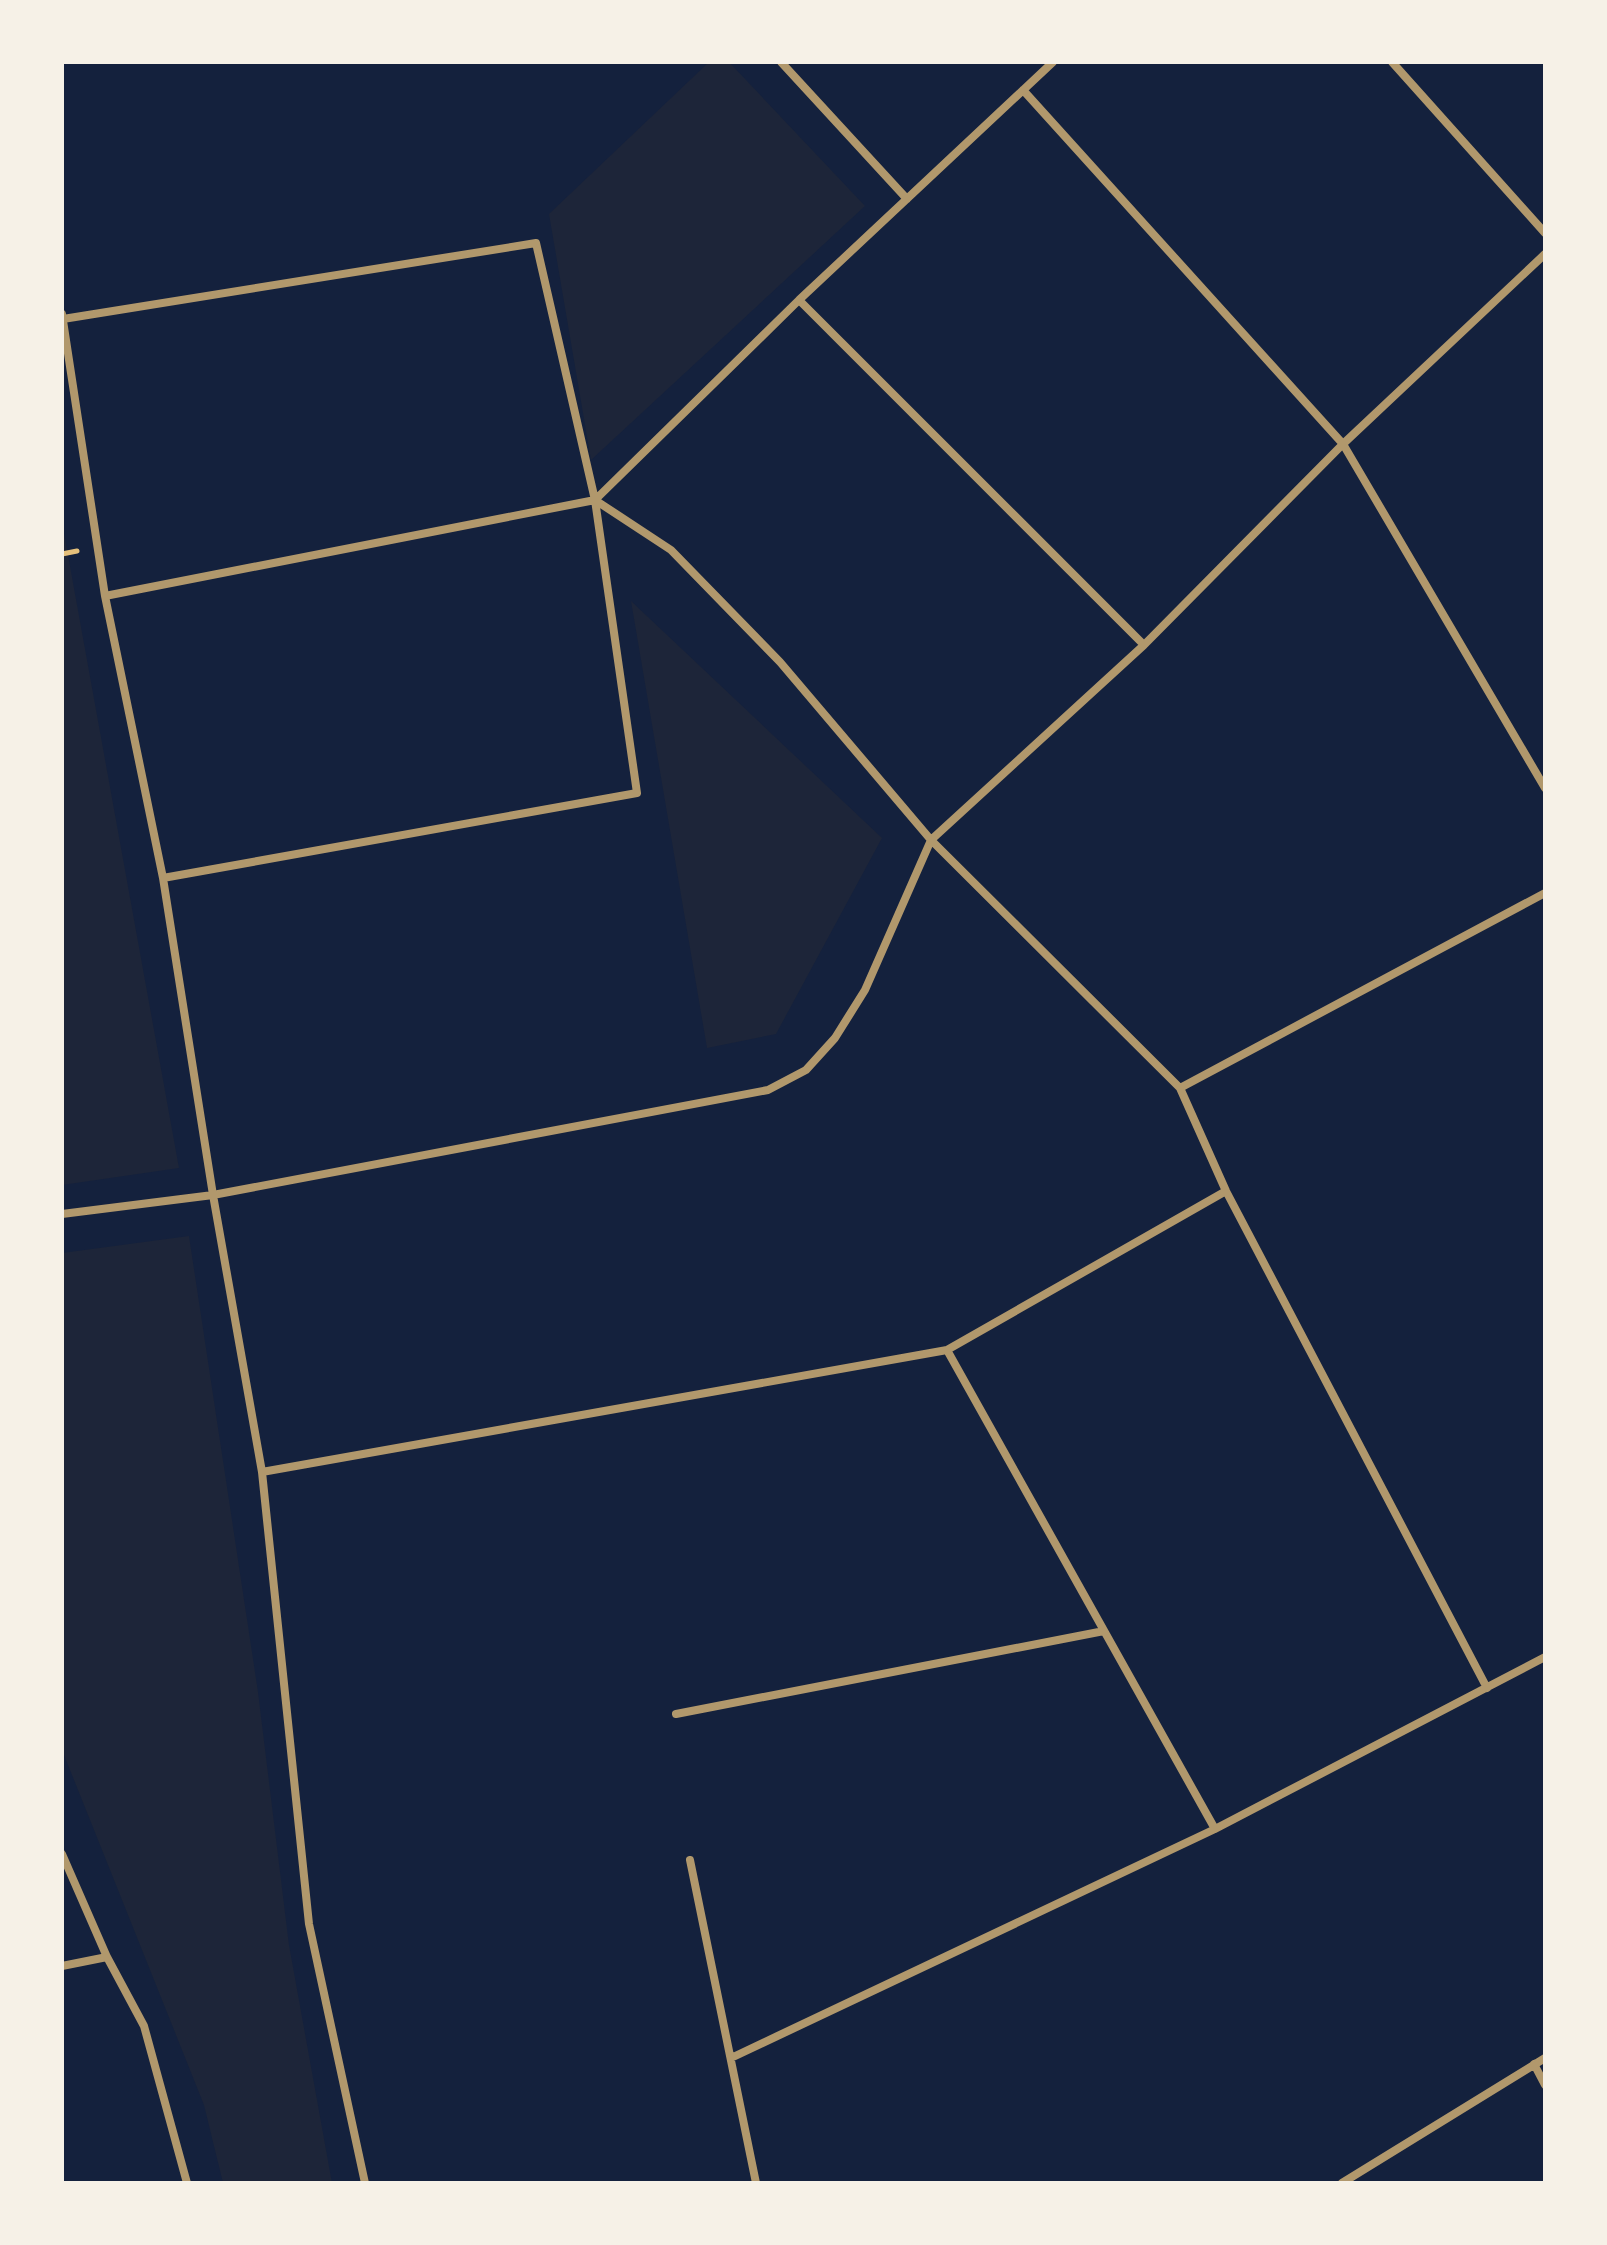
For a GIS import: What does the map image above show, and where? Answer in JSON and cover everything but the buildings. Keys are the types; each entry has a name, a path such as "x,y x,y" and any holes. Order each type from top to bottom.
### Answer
{"street":[{"path":"781,62 907,199"},
{"path":"105,596 595,500 799,300 1053,62"},
{"path":"1392,62 1545,233"},
{"path":"1023,90 1343,444 1545,788"},
{"path":"163,878 637,793 595,500 536,243 62,316 105,596 163,878 213,1195 262,1472 309,1924 365,2183"},
{"path":"62,1214 213,1195 768,1090 806,1070 835,1038 865,990 931,840 1144,645 1343,444 1545,254"},
{"path":"799,300 1144,645"},
{"path":"595,500 671,550 780,662 931,840 1180,1088 1226,1191 1487,1688"},
{"path":"1180,1088 1545,893"},
{"path":"262,1472 947,1350 1226,1191"},
{"path":"947,1350 1215,1829"},
{"path":"676,1714 1104,1631"},
{"path":"731,2058 1215,1829 1545,1657"},
{"path":"62,1854 107,1957 144,2026 187,2183"},
{"path":"690,1860 756,2183"},
{"path":"62,1966 107,1957"},
{"path":"1342,2183 1545,2058"},
{"path":"1534,2064 1545,2085"}],"shaded area":[{"path":"709,62 729,62 865,206 591,460 549,214"},
{"path":"62,522 179,1168 62,1185"},
{"path":"631,601 882,838 776,1034 707,1048"},
{"path":"189,1236 258,1692 289,1945 332,2183 223,2183 204,2105 62,1750 62,1253"}]}
